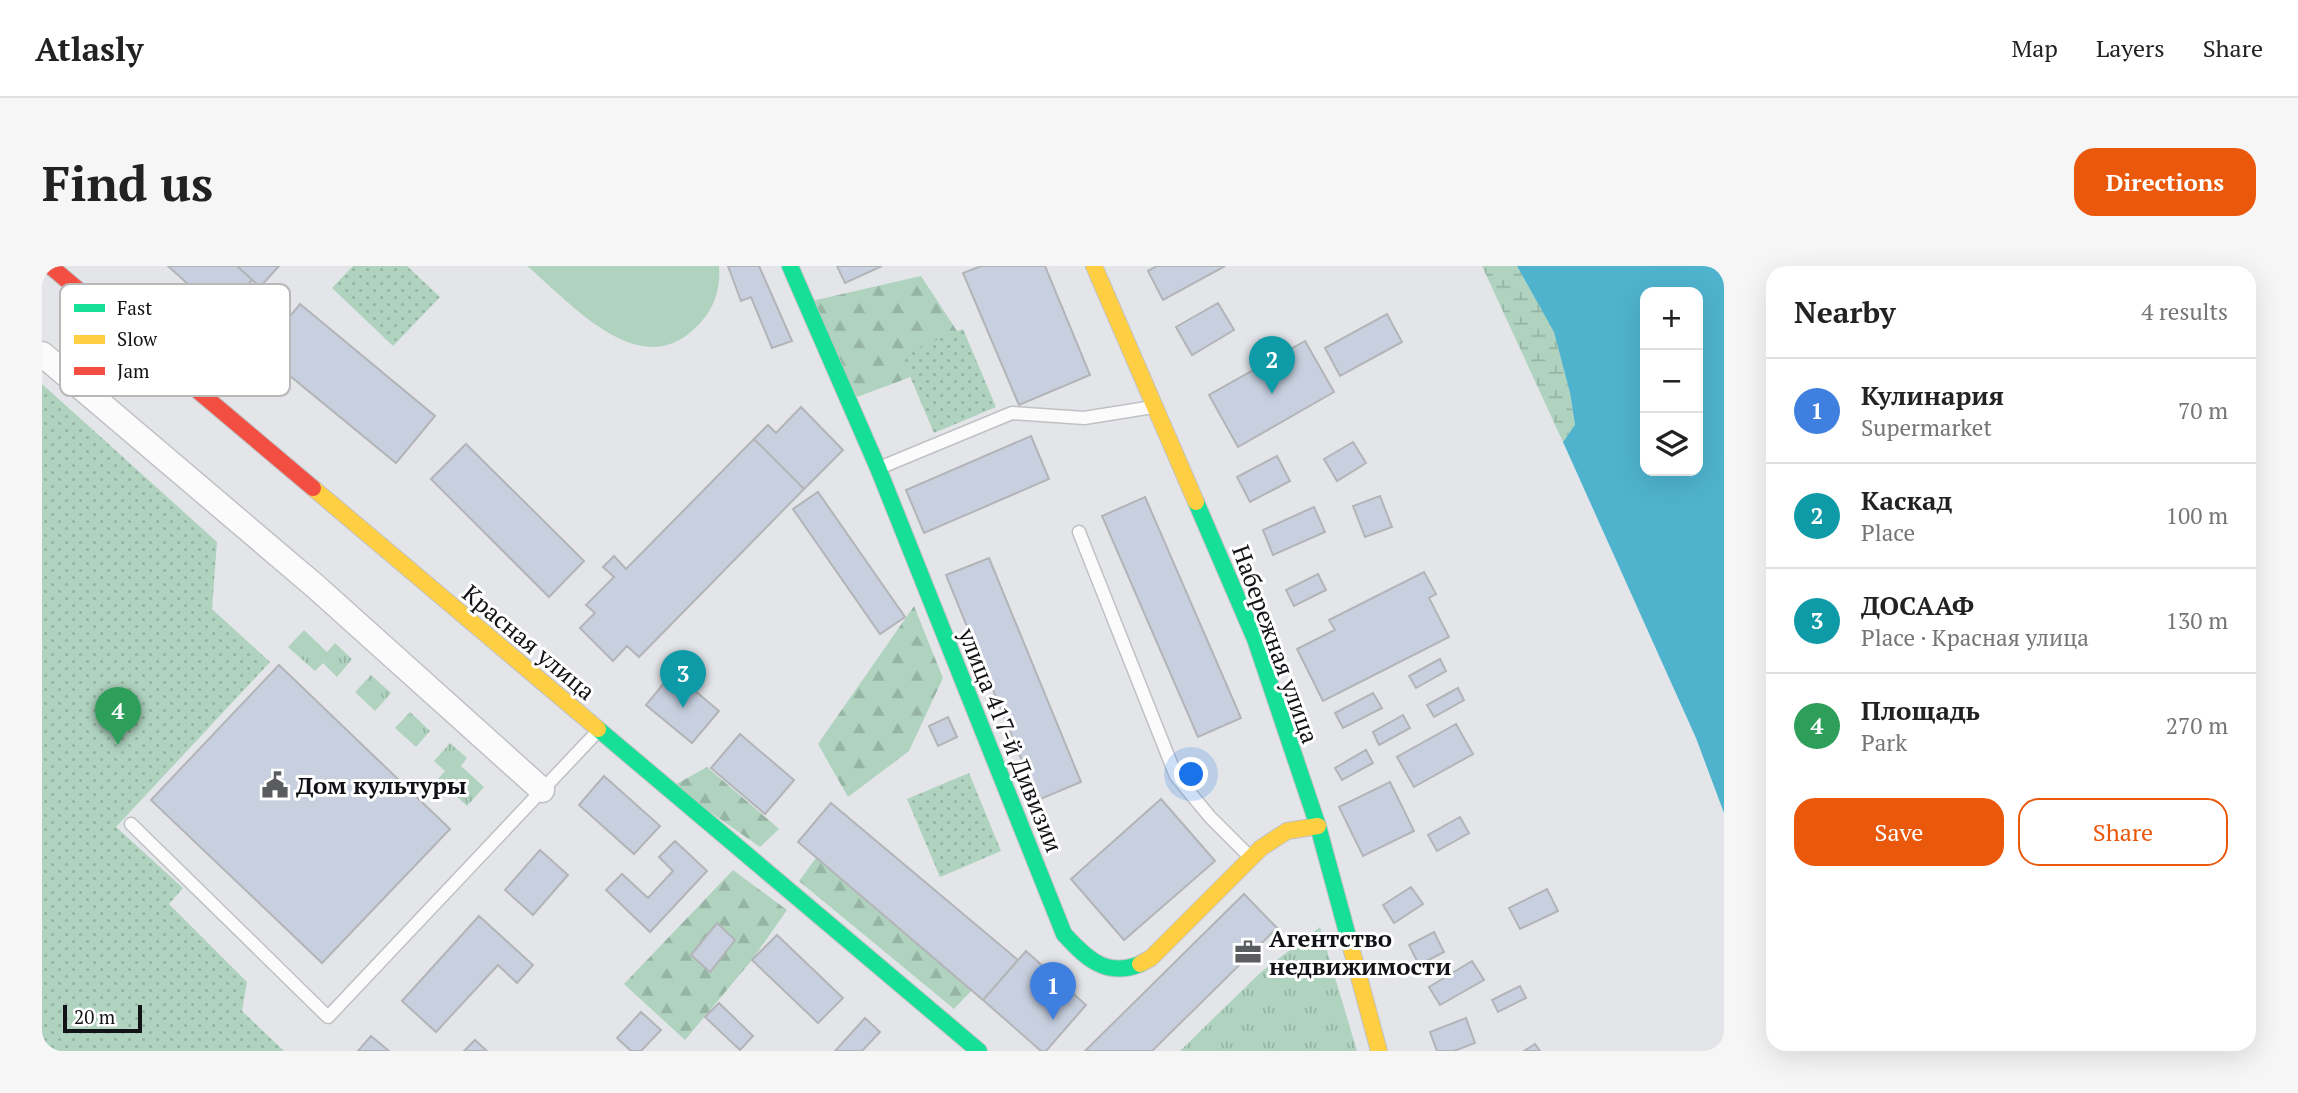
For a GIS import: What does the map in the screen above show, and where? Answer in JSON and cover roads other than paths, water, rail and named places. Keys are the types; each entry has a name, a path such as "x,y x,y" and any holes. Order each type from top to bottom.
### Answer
{"street":[{"name":"Красная улица","path":"50,266 71,284"},
{"name":"улица 417-й Дивизии","path":"790,266 878,468 1064,934 1085,958 1106,971 1130,970 1151,958 1251,858 1287,831 1318,826"},
{"name":"Набережная улица","path":"1094,266 1157,406 1255,639 1318,826 1379,1051"},
{"path":"42,354 60,369"},
{"path":"91,396 315,586 542,790"},
{"name":"Красная улица","path":"203,396 979,1051"}],"lane":[{"path":"878,468 1012,413 1084,418 1157,406"},
{"path":"1079,533 1176,776 1210,817 1251,858"},
{"path":"131,824 328,1017 598,731"}],"water":[{"path":"1517,266 1724,266 1724,813 1696,738 1563,442 1575,425 1570,393 1554,332"}],"place":[{"name":"Каскад","path":"1272,394"},
{"name":"ДОСААФ","path":"683,708"},
{"name":"Площадь","path":"118,745"},
{"name":"Дом культуры","path":"275,785"},
{"name":"Агентство недвижимости","path":"1248,952"},
{"name":"Кулинария","path":"1053,1020"}]}
